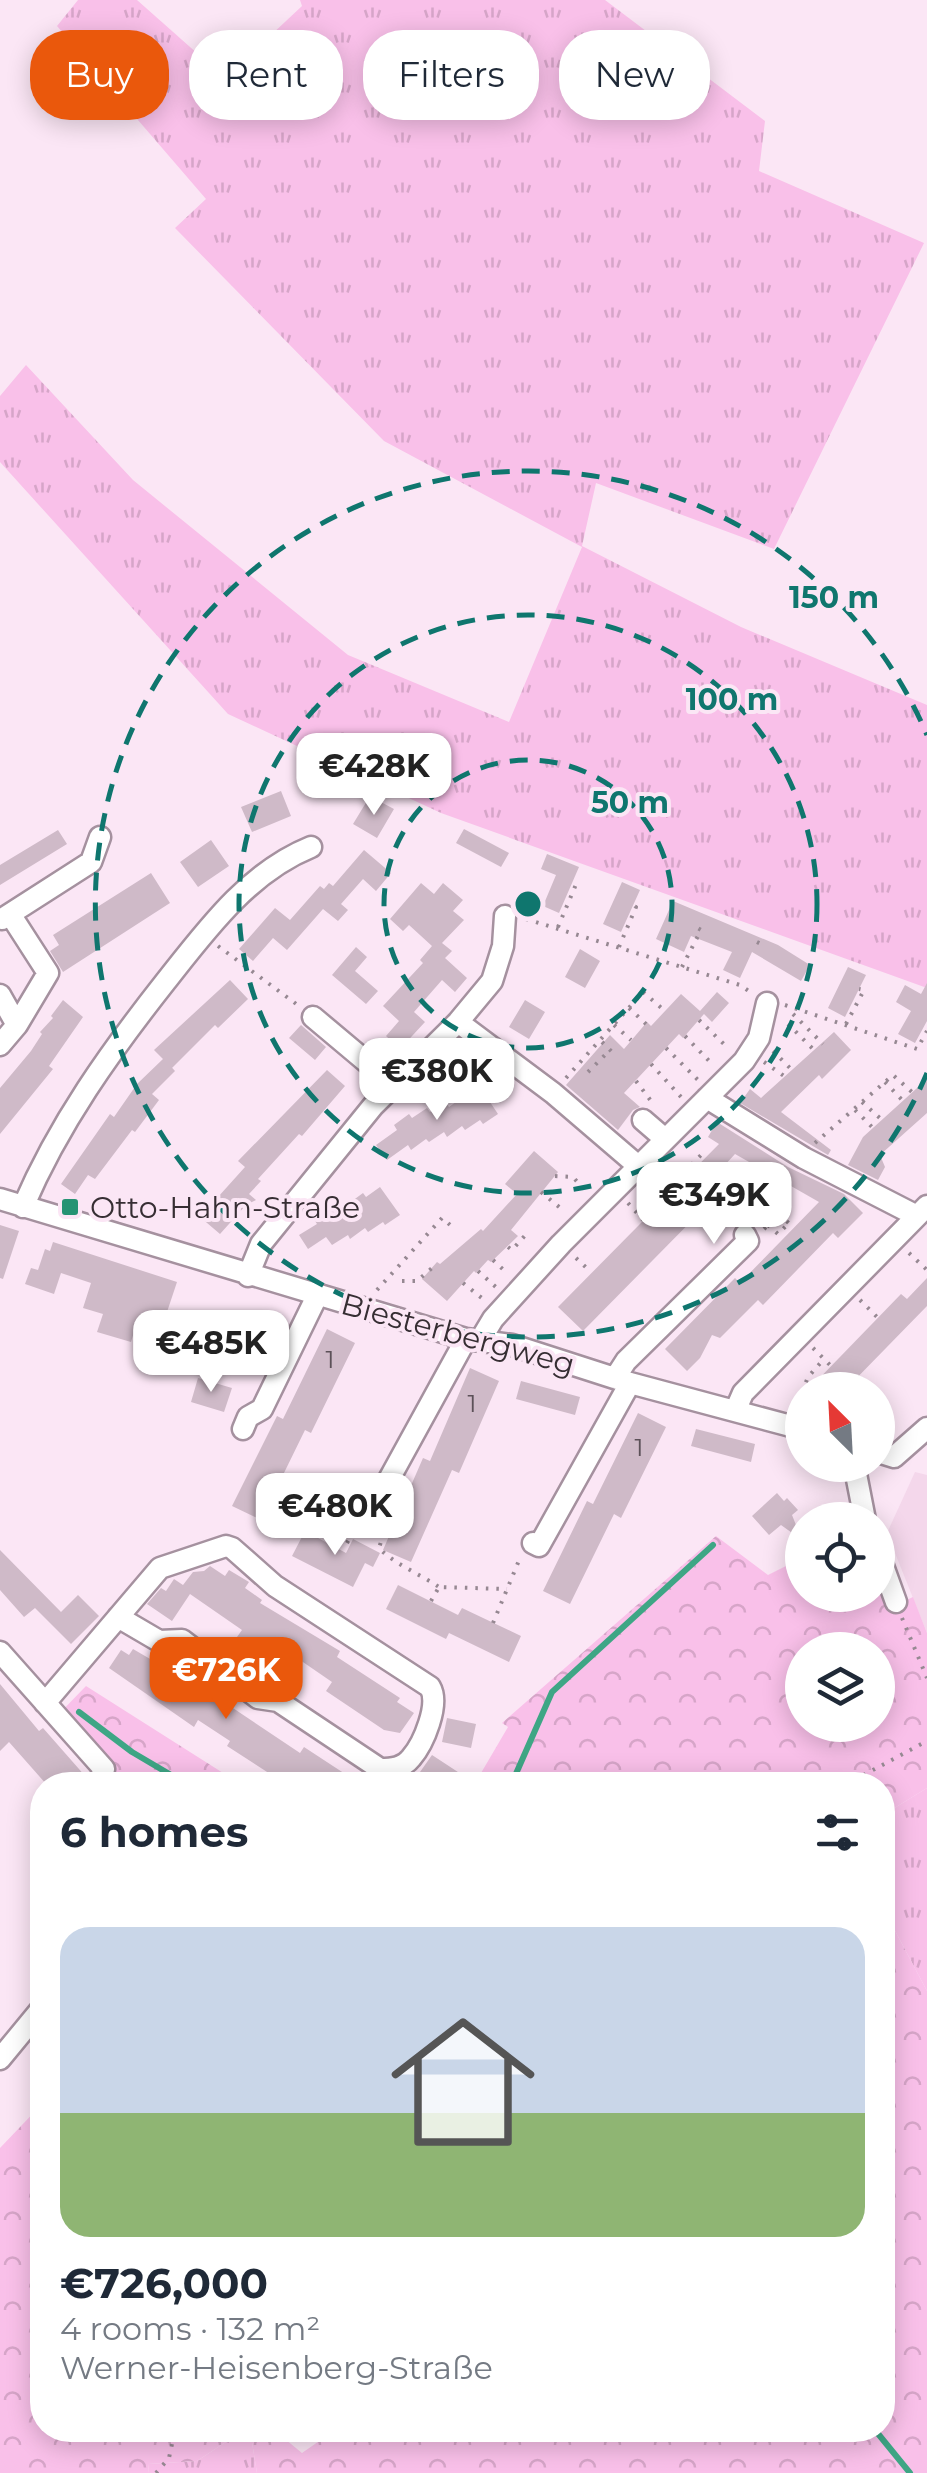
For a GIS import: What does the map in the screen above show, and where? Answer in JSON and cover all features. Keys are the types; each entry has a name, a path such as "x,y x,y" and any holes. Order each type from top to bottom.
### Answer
{"street":[{"path":"0,1045 48,973 5,917 91,862 100,837"},
{"path":"23,1207 44,1157 72,1108 132,1023 202,935 256,878 311,847"},
{"path":"248,1276 261,1244 394,1085 458,1022 492,981 503,946 505,916"},
{"path":"0,995 17,1024"},
{"path":"365,1507 376,1503 473,1339 648,1163 700,1097 748,1054 759,1038 768,1003"},
{"path":"314,1017 394,1085"},
{"path":"458,1022 648,1163"},
{"path":"700,1097 804,1158 922,1211 742,1394 736,1409"},
{"path":"643,1120 665,1139"},
{"name":"Biesterbergweg","path":"0,1199 248,1276 473,1339 512,1345 785,1424"},
{"path":"533,1543 540,1546 623,1380 626,1361 746,1238"},
{"path":"246,1423 262,1409 318,1296"},
{"path":"895,1456 927,1428"},
{"path":"45,1703 118,1617 160,1568 218,1547 232,1548 275,1586 430,1687 436,1696 434,1712 411,1759 395,1769 380,1769 278,1701 258,1698 182,1640 159,1641 118,1617"},
{"path":"0,1652 97,1772"},
{"path":"0,2059 30,2023"}],"path":[{"path":"558,927 578,882 574,880"},
{"path":"619,947 636,907 632,906"},
{"path":"505,916 558,927 740,985 768,1003"},
{"path":"682,967 701,930 694,926"},
{"path":"202,935 314,1017"},
{"path":"757,942 766,946"},
{"path":"846,1024 864,990 859,988"},
{"path":"553,1093 643,992 665,1011"},
{"path":"796,1006 917,1049 927,1031"},
{"path":"630,1008 646,1024"},
{"path":"793,1014 822,1044"},
{"path":"699,1020 733,1052"},
{"path":"788,1024 814,1052"},
{"path":"614,1025 631,1040"},
{"path":"685,1036 720,1071"},
{"path":"600,1041 616,1056"},
{"path":"770,1047 791,1070"},
{"path":"666,1048 700,1097"},
{"path":"588,1072 610,1050"},
{"path":"760,1059 784,1076"},
{"path":"652,1064 700,1097"},
{"path":"746,1238 782,1211 776,1204 776,1195 784,1179 820,1136 893,1075 913,1093"},
{"path":"885,1082 904,1102"},
{"path":"862,1102 881,1120"},
{"path":"854,1108 873,1128"},
{"path":"620,1196 643,1219 706,1150"},
{"path":"648,1163 678,1182"},
{"path":"555,1176 573,1178 591,1198"},
{"path":"541,1192 570,1217"},
{"path":"768,1225 778,1234 791,1226 779,1214"},
{"path":"370,1298 442,1218 456,1230"},
{"path":"508,1248 512,1250 529,1231"},
{"path":"902,1246 927,1270"},
{"path":"493,1260 513,1279"},
{"path":"579,1261 592,1272"},
{"path":"402,1281 417,1281 432,1268"},
{"path":"478,1272 501,1292"},
{"path":"463,1283 490,1304"},
{"path":"855,1294 878,1318"},
{"path":"807,1342 831,1366"},
{"path":"813,1372 824,1359"},
{"path":"348,1543 365,1507"},
{"path":"334,1547 355,1509 365,1507"},
{"path":"387,1523 379,1548 388,1558 439,1587 507,1589"},
{"path":"492,1622 522,1554 533,1543"},
{"path":"431,1601 439,1587"},
{"path":"896,1602 927,1678"},
{"path":"869,1772 927,1741"},
{"path":"156,2473 169,2458 172,2442"}],"shaded area":[{"path":"915,1472 927,1475 927,1633 895,1553 895,1516"}],"green space":[{"path":"78,0 137,0 189,46 189,120 343,120 343,30 276,30 302,6 300,0 605,0 645,30 559,30 559,120 710,120 710,79 765,121 759,171 924,243 774,549 596,483 582,546 741,627 927,705 927,988 441,813 228,714 0,462 0,396 26,365 133,480 348,655 509,722 582,547 384,441 175,228 206,199 138,120 169,120 169,30 60,30 57,26"},
{"path":"716,1536 768,1575 785,1566 785,1612 895,1612 895,1605 913,1597 927,1633 927,1788 895,1808 895,1772 482,1772 508,1727 502,1723"},
{"path":"86,1686 222,1772 97,1772 54,1719"},
{"path":"927,1788 927,1991 895,1931 895,1808"},
{"path":"895,1931 927,1991 927,2473 257,2473 252,2442 289,2442 302,2453 318,2442 895,2442"},
{"path":"30,2117 30,2442 226,2442 197,2461 148,2464 149,2473 0,2473 0,2148"},
{"path":"226,2442 252,2442 257,2473 149,2473 148,2464 197,2461"}],"building":[{"path":"281,791 291,816 252,832 241,807"},
{"path":"377,800 394,809 377,838 353,824 367,801 374,805"},
{"path":"464,829 509,853 501,867 456,843"},
{"path":"58,830 67,844 0,885 0,865"},
{"path":"211,840 229,866 198,887 180,862"},
{"path":"364,850 391,873 376,891 363,879 341,904 348,910 338,921 323,909 287,950 273,938 253,961 239,949 275,908 290,920 320,886 333,886"},
{"path":"547,854 579,867 559,913 543,906 556,875 541,869"},
{"path":"151,873 170,903 63,972 50,951 59,945 53,935"},
{"path":"622,882 640,890 621,932 603,924"},
{"path":"421,883 434,894 443,883 463,900 453,911 464,920 442,943 452,951 445,958 467,978 455,992 442,980 414,1012 425,1022 400,1049 386,1036 399,1021 383,1006 423,963 420,960 432,946 409,925 403,931 390,919"},
{"path":"673,901 778,945 810,965 801,981 752,952 740,978 723,970 732,952 691,936 684,952 656,939"},
{"path":"356,947 367,957 355,971 378,991 366,1004 332,975"},
{"path":"580,949 600,961 585,988 565,977"},
{"path":"848,967 866,975 845,1017 828,1008"},
{"path":"230,980 248,999 172,1068 175,1071 152,1094 159,1100 95,1179 88,1175 75,1194 61,1184 110,1114 114,1117 137,1084 163,1059 154,1050"},
{"path":"927,983 927,1021 915,1043 898,1034 911,1011 896,1002 905,985 921,994"},
{"path":"717,992 729,1003 712,1022 704,1014 683,1038 679,1034 624,1093 640,1107 618,1130 566,1085 610,1035 624,1049 647,1022 651,1026 681,994 700,1011"},
{"path":"63,1000 83,1017 49,1066 53,1069 0,1134 0,1088 31,1051"},
{"path":"525,1000 545,1012 529,1039 509,1027"},
{"path":"301,1025 326,1047 315,1060 289,1038"},
{"path":"834,1032 851,1050 781,1112 831,1150 828,1155 740,1103 750,1089 761,1098"},
{"path":"327,1070 345,1086 258,1179 261,1181 249,1194 256,1200 246,1205 220,1234 200,1217 245,1167 238,1161"},
{"path":"927,1079 927,1113 880,1155 885,1167 878,1180 848,1165 863,1137"},
{"path":"482,1090 498,1114 483,1124 480,1120 465,1130 462,1126 447,1137 444,1132 411,1150 408,1145 387,1160 376,1145 397,1130 394,1125 409,1114 412,1118 427,1108 430,1112 445,1102 449,1107"},
{"path":"717,1122 788,1167 844,1194 863,1213 838,1238 833,1233 763,1305 758,1300 720,1338 712,1335 700,1358 687,1371 665,1349 735,1278 740,1283 819,1202 735,1154 712,1179 723,1189 583,1331 558,1307 719,1144 708,1137"},
{"path":"534,1151 558,1172 511,1230 518,1236 491,1262 488,1260 474,1271 447,1301 422,1279 437,1262 440,1264 483,1231 517,1194 505,1184"},
{"path":"380,1187 400,1215 368,1232 365,1228 350,1239 348,1235 332,1245 326,1237 308,1249 299,1235 317,1224 313,1218 328,1207 331,1210 346,1200 348,1204"},
{"path":"0,1225 19,1231 3,1279 0,1278"},
{"path":"53,1242 177,1282 162,1327 138,1319 131,1342 97,1332 103,1314 83,1308 91,1283 61,1273 54,1294 25,1284 31,1268 38,1270 45,1249 50,1251"},
{"path":"927,1278 927,1306 863,1372 825,1372 901,1294 907,1299"},
{"path":"327,1329 355,1343 311,1433 305,1430 261,1520 232,1506 277,1416 283,1419"},
{"path":"470,1368 499,1381 459,1473 452,1470 411,1562 383,1550 423,1458 430,1461"},
{"path":"198,1378 232,1388 224,1412 191,1402"},
{"path":"521,1381 580,1397 575,1415 516,1399"},
{"path":"638,1413 666,1427 621,1518 614,1514 570,1604 543,1591 587,1501 593,1504"},
{"path":"696,1429 755,1444 751,1462 691,1446"},
{"path":"777,1493 791,1502 785,1502 785,1528 781,1525 769,1535 752,1516"},
{"path":"305,1531 346,1553 353,1539 380,1553 373,1567 365,1563 353,1587 292,1556"},
{"path":"0,1550 61,1612 78,1595 99,1616 71,1644 35,1608 24,1617 0,1590"},
{"path":"210,1566 225,1576 229,1570 249,1582 245,1588 262,1600 260,1603 340,1651 337,1657 400,1698 397,1702 414,1713 400,1733 384,1730 326,1691 332,1682 300,1660 291,1673 237,1637 242,1630 190,1594 172,1621 147,1604 161,1588 166,1591 174,1579 183,1585 193,1572"},
{"path":"398,1585 458,1615 462,1608 521,1636 509,1662 449,1633 446,1639 386,1609"},
{"path":"133,1649 176,1674 180,1667 199,1680 197,1684 300,1753 304,1747 342,1772 267,1772 227,1746 230,1741 198,1720 194,1727 109,1668 121,1650 129,1655"},
{"path":"0,1684 39,1731 43,1728 82,1772 36,1772 9,1742 0,1751"},
{"path":"447,1718 476,1724 471,1748 442,1742"},
{"path":"432,1755 458,1772 420,1772"}],"waterway":[{"path":"517,1772 552,1692 713,1545"},
{"path":"79,1712 166,1772"},
{"path":"885,2442 910,2473"}],"place":[{"name":"Otto-Hahn-Straße","path":"70,1207"}]}
